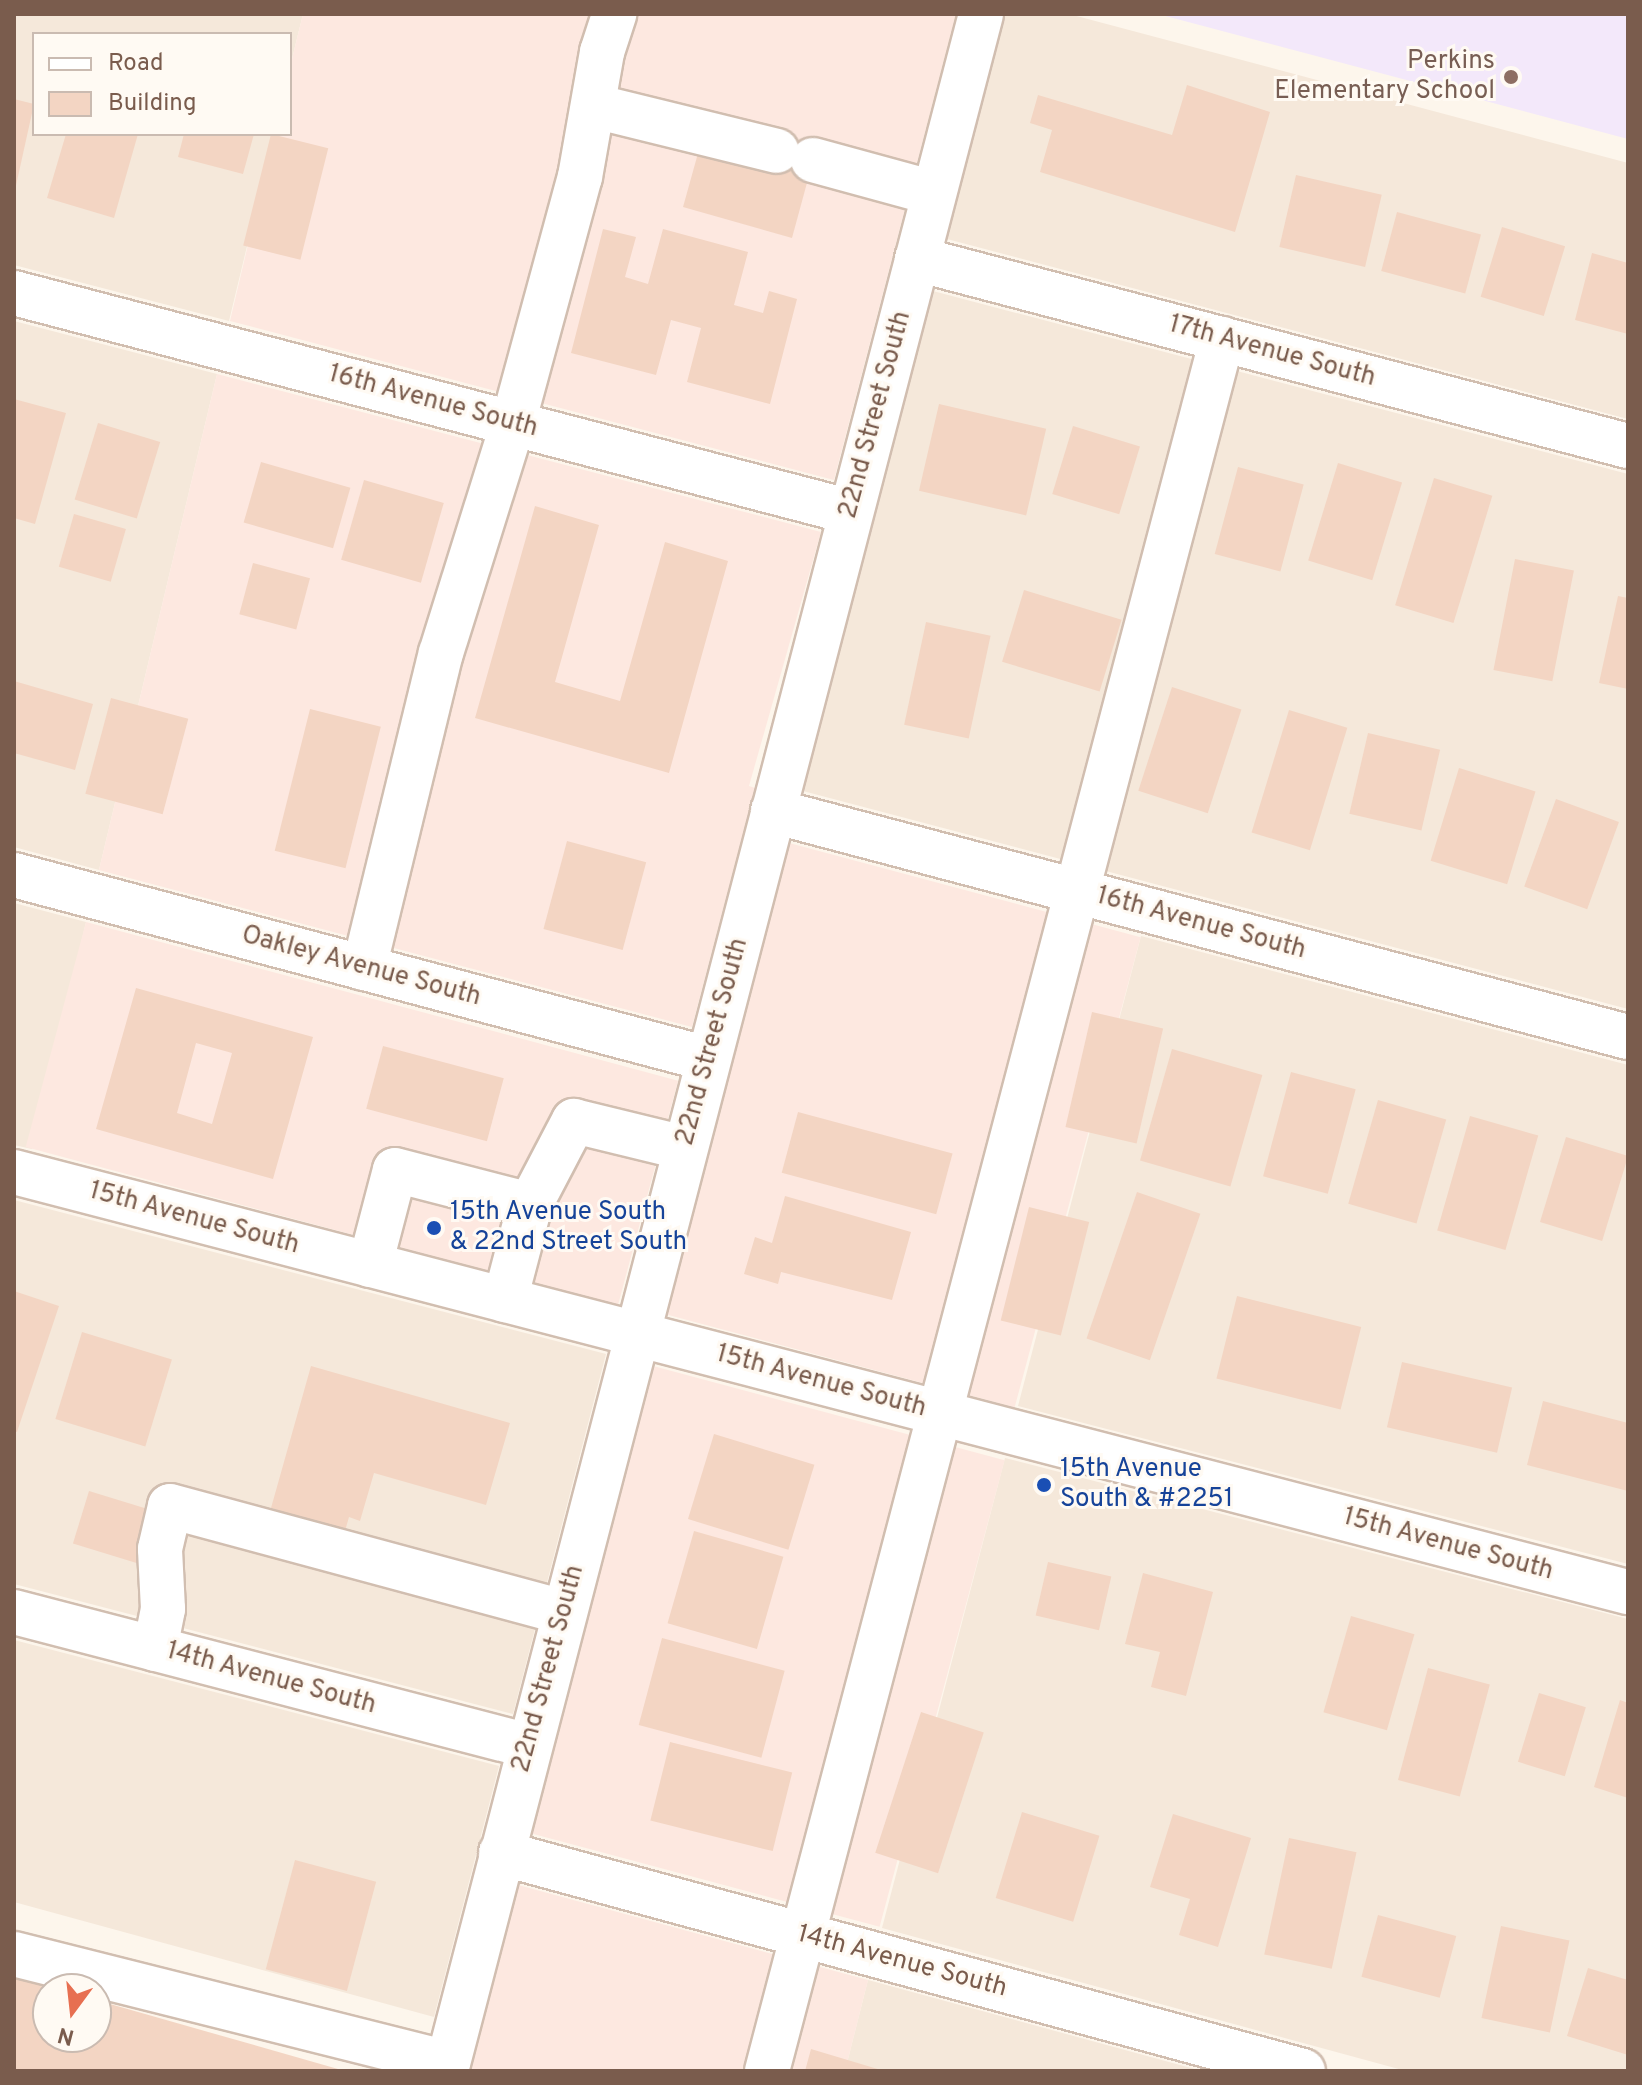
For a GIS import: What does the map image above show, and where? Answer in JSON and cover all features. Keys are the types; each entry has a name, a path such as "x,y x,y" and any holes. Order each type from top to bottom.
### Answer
{"street":[{"path":"364,968 441,653 513,423 580,177 614,14"},
{"name":"22nd Street South","path":"447,2067 981,14"},
{"path":"594,106 934,193"},
{"name":"17th Avenue South","path":"917,259 1628,446"},
{"name":"16th Avenue South","path":"14,293 851,512"},
{"path":"767,2071 936,1412 1222,339"},
{"name":"16th Avenue South","path":"773,811 1628,1037"},
{"name":"Oakley Avenue South","path":"14,875 708,1059"},
{"path":"505,1300 530,1205 574,1121 685,1148"},
{"path":"370,1265 395,1170 530,1205"},
{"name":"15th Avenue South","path":"14,1172 1628,1592"},
{"path":"155,1649 163,1609 160,1549 170,1506 564,1612"},
{"name":"14th Avenue South","path":"14,1612 529,1746"},
{"name":"14th Avenue South","path":"501,1853 1303,2071"},
{"path":"14,1954 447,2067"}],"shaded area":[{"path":"14,14 303,14 292,59 292,32 32,32 32,136 274,136 229,321 14,265"},
{"path":"303,14 956,14 834,480 230,321 274,136 292,136 292,59"},
{"path":"1005,14 1069,14 1628,163 1628,419 947,239"},
{"name":"Perkins Elementary School","path":"1158,14 1628,14 1628,139"},
{"path":"933,291 1628,474 1628,1009 803,791"},
{"path":"14,321 217,374 99,870 14,847"},
{"path":"217,374 821,532 749,786 755,788 692,1027 99,870"},
{"path":"789,843 1141,937 1015,1408 663,1313"},
{"path":"14,903 86,922 32,1149 14,1145"},
{"path":"86,922 678,1081 618,1306 26,1147"},
{"path":"1141,936 1628,1065 1628,1564 1018,1406"},
{"path":"14,1200 606,1354 513,1714 14,1584"},
{"path":"653,1366 1005,1460 880,1927 528,1833"},
{"path":"1005,1458 1628,1619 1628,2071 1406,2071 882,1928"},
{"path":"14,1640 499,1766 434,2017 14,1902"},
{"path":"518,1885 868,1980 845,2071 471,2071"},
{"path":"868,1980 1202,2071 845,2071"}],"building":[{"path":"1187,85 1270,112 1235,232 1040,172 1052,130 1030,123 1038,95 1172,135"},
{"path":"14,99 32,104 32,113 14,190"},
{"path":"65,136 137,136 114,218 47,198"},
{"path":"183,136 253,136 243,174 178,157"},
{"path":"271,136 328,148 300,260 243,246"},
{"path":"781,136 817,146 792,238 683,207 700,146"},
{"path":"1296,175 1382,195 1365,267 1279,247"},
{"path":"1397,212 1481,235 1465,293 1381,271"},
{"path":"1502,227 1565,246 1544,316 1481,297"},
{"path":"603,229 636,237 625,277 648,284 663,229 748,252 734,305 763,313 769,291 797,299 770,404 687,382 701,328 671,320 656,375 571,353"},
{"path":"1592,253 1628,263 1628,334 1575,320"},
{"path":"14,399 66,413 35,524 14,518"},
{"path":"939,404 1046,429 1026,515 919,491"},
{"path":"98,423 160,442 137,519 75,500"},
{"path":"1073,426 1140,446 1119,514 1052,494"},
{"path":"261,462 350,488 333,548 244,523"},
{"path":"1338,463 1402,483 1372,580 1308,561"},
{"path":"1238,467 1304,485 1280,572 1215,554"},
{"path":"1434,478 1492,496 1453,623 1395,605"},
{"path":"364,480 444,503 421,583 341,560"},
{"path":"535,506 599,525 555,682 620,701 665,542 728,561 669,773 475,718"},
{"path":"74,514 126,529 111,582 59,567"},
{"path":"1515,559 1574,570 1552,681 1493,670"},
{"path":"253,563 310,578 296,629 239,614"},
{"path":"1024,590 1122,620 1100,692 1002,662"},
{"path":"1618,596 1628,598 1628,689 1599,683"},
{"path":"926,622 991,636 969,738 904,725"},
{"path":"14,681 93,704 75,770 14,753"},
{"path":"1172,687 1241,710 1208,813 1138,791"},
{"path":"111,698 188,719 163,814 85,794"},
{"path":"310,709 381,727 346,868 275,851"},
{"path":"1289,710 1347,728 1310,850 1252,832"},
{"path":"1368,733 1440,750 1421,831 1349,814"},
{"path":"1459,768 1536,791 1507,884 1431,861"},
{"path":"1556,799 1619,822 1587,909 1524,886"},
{"path":"567,841 646,862 623,950 543,929"},
{"path":"136,988 313,1037 273,1179 96,1129","holes":["196,1043 232,1053 212,1124 177,1113"]},
{"path":"1092,1012 1163,1028 1137,1143 1065,1127"},
{"path":"383,1046 504,1078 487,1141 366,1109"},
{"path":"1172,1049 1262,1075 1230,1186 1140,1161"},
{"path":"1291,1072 1356,1089 1328,1194 1263,1176"},
{"path":"1378,1100 1446,1120 1416,1223 1348,1204"},
{"path":"798,1112 953,1153 936,1214 782,1173"},
{"path":"1470,1116 1538,1136 1505,1250 1437,1230"},
{"path":"1566,1137 1628,1156 1602,1241 1540,1222"},
{"path":"1137,1192 1200,1214 1150,1360 1087,1339"},
{"path":"785,1196 911,1232 892,1300 781,1272 778,1284 744,1274 755,1237 772,1243"},
{"path":"1029,1207 1089,1222 1061,1336 1001,1321"},
{"path":"14,1291 59,1306 17,1432 14,1431"},
{"path":"1237,1296 1361,1327 1341,1409 1216,1378"},
{"path":"82,1332 172,1359 145,1447 55,1419"},
{"path":"1402,1362 1512,1387 1497,1453 1387,1427"},
{"path":"311,1366 510,1423 486,1505 374,1473 360,1521 349,1517 345,1531 271,1508"},
{"path":"1543,1401 1628,1423 1628,1491 1527,1465"},
{"path":"714,1434 814,1465 788,1550 688,1519"},
{"path":"89,1491 155,1511 139,1564 73,1544"},
{"path":"694,1531 783,1557 757,1649 668,1623"},
{"path":"1048,1562 1111,1577 1099,1630 1036,1616"},
{"path":"1143,1573 1213,1592 1186,1696 1151,1687 1160,1652 1125,1644"},
{"path":"1351,1616 1414,1634 1387,1730 1323,1712"},
{"path":"662,1638 785,1671 761,1758 639,1725"},
{"path":"1428,1668 1490,1685 1460,1797 1398,1780"},
{"path":"1539,1693 1586,1707 1565,1776 1518,1762"},
{"path":"1620,1700 1628,1703 1628,1798 1594,1787"},
{"path":"921,1712 984,1732 938,1873 875,1853"},
{"path":"670,1742 792,1772 773,1851 650,1821"},
{"path":"1022,1812 1099,1836 1073,1922 996,1898"},
{"path":"1173,1814 1251,1838 1218,1947 1179,1935 1190,1899 1150,1887"},
{"path":"1289,1838 1356,1852 1332,1969 1264,1954"},
{"path":"295,1860 376,1882 347,1991 266,1969"},
{"path":"1378,1915 1456,1936 1440,1998 1361,1977"},
{"path":"1501,1926 1569,1941 1550,2032 1481,2018"},
{"path":"1588,1968 1628,1980 1628,2055 1567,2036"},
{"path":"14,1978 32,1983 32,2053 112,2053 112,2005 345,2071 14,2071"},
{"path":"811,2049 881,2070 881,2071 805,2071"}],"place":[{"name":"Perkins Elementary School","path":"1511,77"},
{"name":"15th Avenue South & 22nd Street South","path":"434,1228"},
{"name":"15th Avenue South & #2251","path":"1044,1485"}]}
